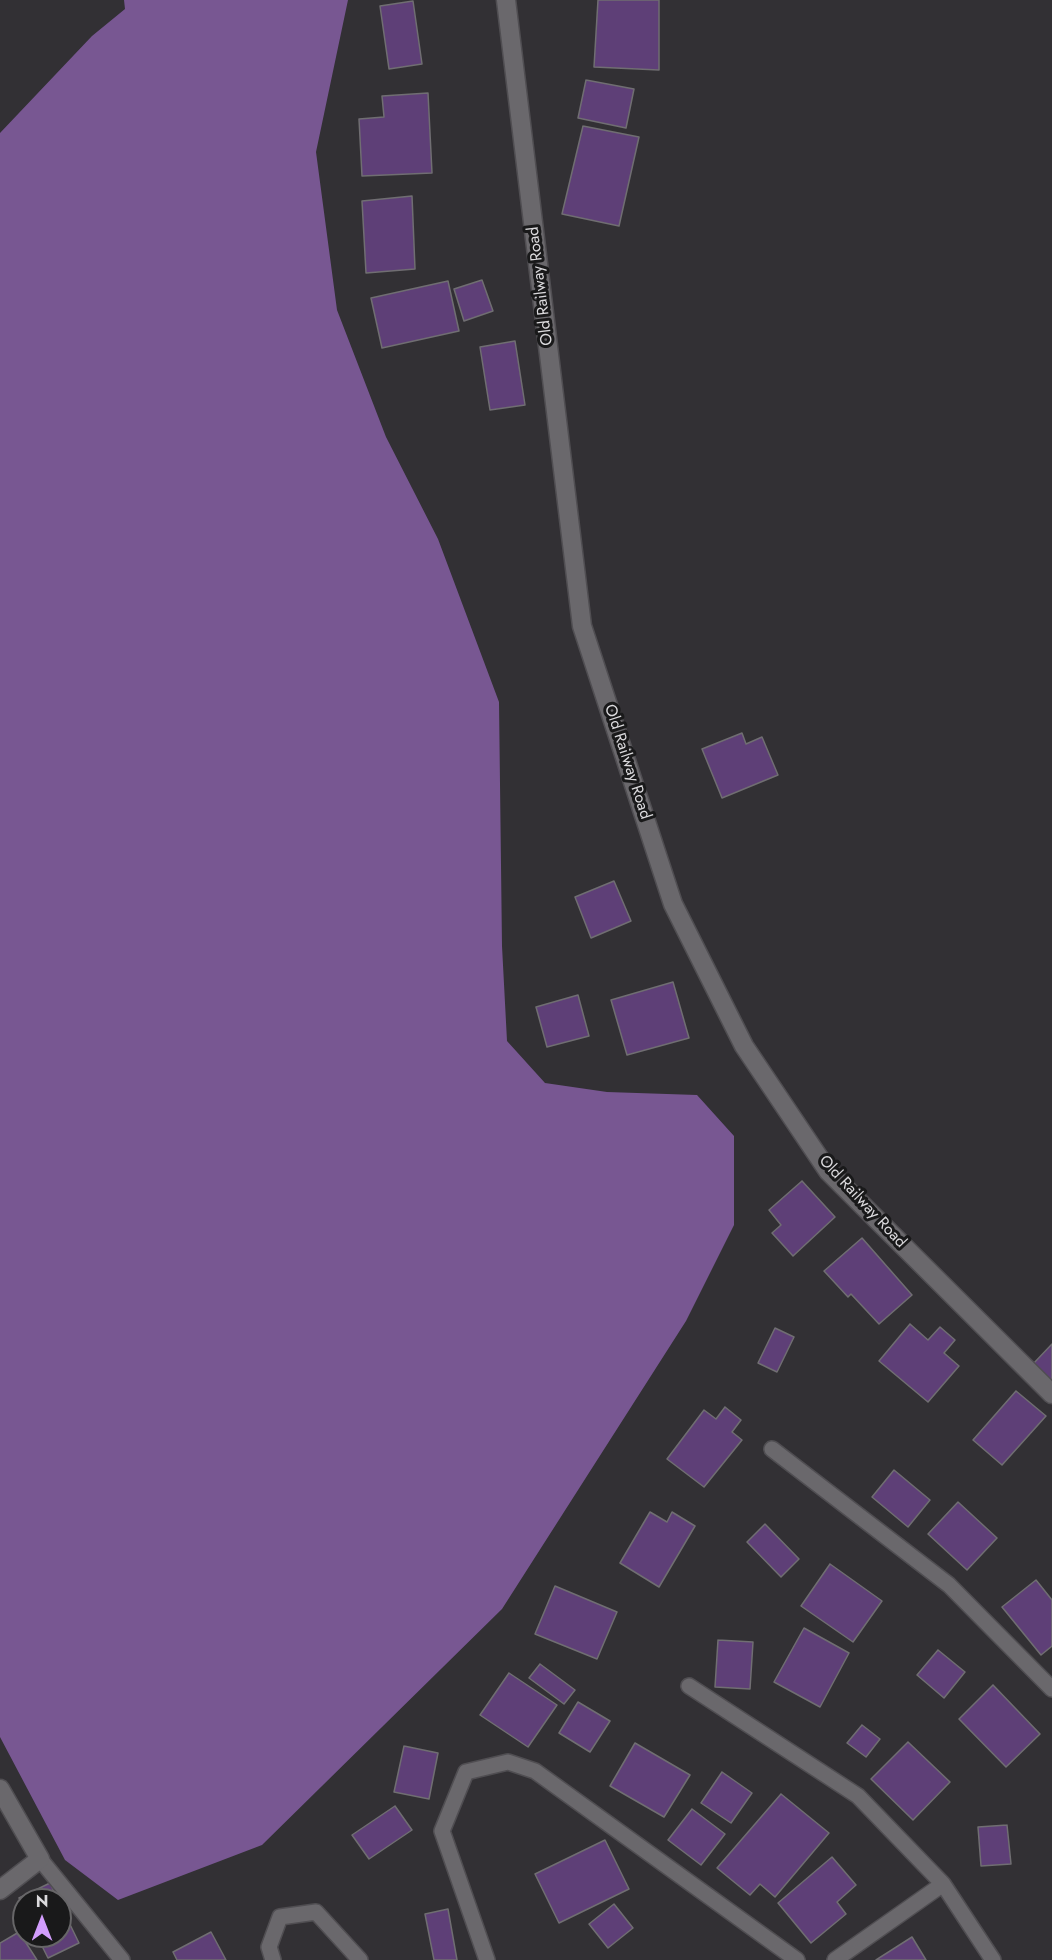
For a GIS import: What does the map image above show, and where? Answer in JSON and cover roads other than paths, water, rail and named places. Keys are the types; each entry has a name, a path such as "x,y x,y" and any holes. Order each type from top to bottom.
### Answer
{"street":[{"name":"Old Railway Road","path":"506,0 582,626 673,904 744,1046 828,1171 1052,1394"},
{"path":"0,1789 40,1859 0,1890"}],"lane":[{"path":"772,1449 949,1585 1052,1689"},
{"path":"689,1686 858,1796 943,1884 993,1960"},
{"path":"488,1957 442,1831 466,1772 508,1762 535,1771 797,1960"},
{"path":"40,1859 122,1960"},
{"path":"835,1960 943,1884"},
{"path":"273,1960 269,1947 280,1917 316,1912 360,1960"}]}
